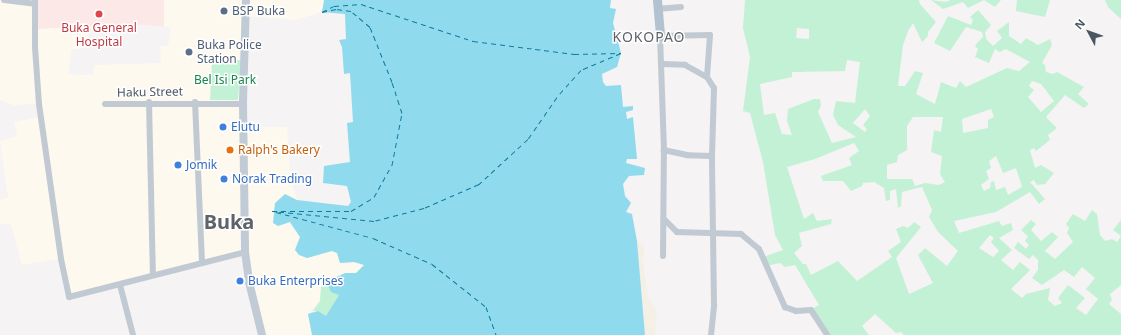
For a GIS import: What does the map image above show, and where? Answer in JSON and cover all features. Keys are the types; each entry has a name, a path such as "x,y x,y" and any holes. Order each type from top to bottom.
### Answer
{"main road":[{"path":"246,0 243,104 245,252 249,282 262,335"},
{"path":"657,4 660,36"}],"street":[{"path":"4,0 35,2 39,104 58,244 69,297 245,252"},
{"path":"657,4 681,7"},
{"path":"663,256 665,220 662,64 660,36 710,35 707,77"},
{"path":"662,64 686,65 707,77 714,88 712,156 714,306 711,335"},
{"path":"149,102 153,275"},
{"path":"195,102 202,263"},
{"name":"Haku Street","path":"104,104 195,102 243,104"},
{"path":"664,150 687,155 712,156"},
{"path":"665,220 677,232 741,234 759,250 785,307 796,311 811,310 827,335"},
{"path":"120,285 133,335"}],"shaded area":[{"path":"0,0 35,0 35,29 89,27 87,47 71,50 69,74 93,75 94,65 161,63 160,46 168,46 171,28 164,26 164,0 324,0 322,12 296,20 245,16 245,127 287,127 290,178 297,200 290,222 291,227 301,237 296,243 295,250 299,255 307,258 332,251 337,253 345,264 354,262 364,265 357,273 345,273 321,286 320,301 308,314 312,335 262,335 245,252 69,297 61,259 22,265 11,224 0,224 0,200 8,197 0,141 17,136 14,122 41,117 39,104 13,105 0,100"},
{"name":"Buka General Hospital","path":"35,0 164,0 164,26 126,24 35,29"}],"green space":[{"path":"745,0 919,0 920,4 936,22 928,32 928,36 922,42 913,23 908,31 903,45 898,86 905,86 915,71 923,73 916,94 935,104 941,82 956,88 960,81 966,87 1007,68 1019,71 1030,62 1006,49 1000,52 995,49 989,63 975,57 978,49 975,46 983,37 982,32 966,27 950,51 934,43 948,16 971,25 973,20 970,17 978,10 991,25 985,32 986,39 993,46 1002,38 997,31 1009,22 1009,36 1021,44 1026,38 1038,45 1050,39 1052,45 1042,63 1045,65 1046,72 1053,74 1057,72 1084,87 1078,94 1089,104 1084,108 1065,95 1046,117 1057,128 1048,135 1050,140 1036,151 1034,148 1030,150 1035,168 1041,165 1054,173 1045,184 1037,185 1034,180 1030,182 1045,199 1039,204 1030,192 996,212 954,221 959,233 999,221 1002,226 1011,223 1013,230 999,238 1012,250 1001,260 1013,270 1020,262 1030,270 1011,289 1022,298 1026,294 1050,288 1048,300 1055,306 1062,303 1058,298 1068,285 1085,298 1076,308 1086,315 1098,299 1086,289 1095,278 1082,267 1074,277 1064,270 1042,285 1032,278 1038,270 1038,260 1033,255 1029,259 1014,248 1018,242 1026,249 1029,245 1025,241 1028,236 1021,230 1031,220 1036,224 1031,230 1041,241 1052,232 1058,237 1045,251 1055,259 1073,242 1067,233 1069,228 1066,224 1073,214 1085,221 1092,210 1097,214 1100,235 1105,241 1112,239 1117,242 1121,236 1121,285 1110,294 1112,300 1109,304 1121,314 1121,335 904,335 901,332 896,333 875,314 862,326 869,335 827,335 811,310 819,305 795,265 785,267 780,263 766,266 763,257 783,250 775,235 763,162 750,113 743,111 750,57 743,28","holes":["797,28 809,29 809,39 796,38","847,60 860,62 855,103 836,101 833,115 838,125 856,137 832,143 818,112 821,106 820,99 814,99 788,109 787,121 792,135 782,134 775,113 764,115 760,84 792,77 792,72 845,71","1032,81 1041,84 1054,101 1041,112 1028,97 1034,90 1029,86","865,109 870,116 863,125 867,129 865,132 853,123","991,109 994,117 988,120 988,128 963,133 962,119","913,117 943,117 941,132 934,130 931,152 942,156 940,174 945,182 939,185 925,183 915,186 912,179 887,179 887,165 897,162 898,155 907,150 907,126","854,143 859,151 849,158 852,165 821,176 823,181 843,181 851,191 862,186 863,183 874,182 884,188 886,201 890,200 890,191 896,189 898,208 901,206 902,192 922,187 932,210 929,217 938,232 958,251 947,266 925,248 918,255 933,283 909,294 896,258 921,227 914,222 908,228 903,226 896,229 901,242 888,251 892,257 857,281 838,261 811,275 806,264 803,264 794,253 802,246 799,233 831,224 832,219 817,221 813,213 804,219 787,167 815,159","996,156 1003,173 1016,168 1022,187 1008,195 1005,187 996,190 994,181 991,182 990,188 984,191 981,185 989,179 986,171 991,168 989,161","990,235 994,238 991,242 999,251 993,257 979,248"]},
{"path":"931,0 946,2 950,0 984,0 968,8 963,2 943,9"},
{"path":"984,0 1001,0 995,7"},
{"path":"1017,0 1050,0 1045,17 1016,11"},
{"path":"1105,0 1121,0 1121,19 1108,7"},
{"name":"Bel Isi Park","path":"241,60 238,100 210,100 212,61"},
{"path":"1121,220 1121,236 1113,230"},
{"path":"326,282 331,292 340,294 326,317 318,311 313,311 320,301 321,286"}],"sand":[{"path":"637,241 644,246 643,263 648,297 657,311 655,335 645,335"}],"water":[{"path":"324,0 611,0 610,8 616,9 613,23 621,53 617,67 602,74 603,82 606,86 621,85 623,107 633,106 633,110 626,112 627,119 633,117 637,159 627,159 626,163 645,168 644,175 629,176 623,184 625,196 631,203 626,212 632,214 637,241 645,335 312,335 308,314 318,311 326,316 339,295 331,292 326,282 345,273 356,273 364,265 354,262 340,263 337,253 332,251 307,258 299,255 295,250 300,237 290,222 278,226 273,223 275,203 285,194 297,200 348,206 351,202 347,186 323,183 324,166 350,162 347,123 353,122 350,73 344,74 342,47 339,40 346,39 345,14 322,12"}],"ferry route":[{"path":"361,4 473,41 574,54 621,53 581,70 557,97 528,139 479,184 424,208 374,221 272,211 351,211 374,197 392,165 402,113 392,82 370,27 351,11 336,9 322,12 334,6 361,4"},
{"path":"276,212 373,238 432,264 486,307 496,335"}],"place":[{"name":"BSP Buka","path":"224,11"},
{"name":"Buka General Hospital","path":"99,14"},
{"name":"Buka Police Station","path":"189,52"},
{"name":"Elutu","path":"223,127"},
{"name":"Ralph's Bakery","path":"230,150"},
{"name":"Jomik","path":"178,165"},
{"name":"Norak Trading","path":"224,179"},
{"name":"Buka Enterprises","path":"240,281"}],"district":[{"name":"KOKOPAO","path":"649,37"},
{"name":"Buka","path":"229,221"}]}
